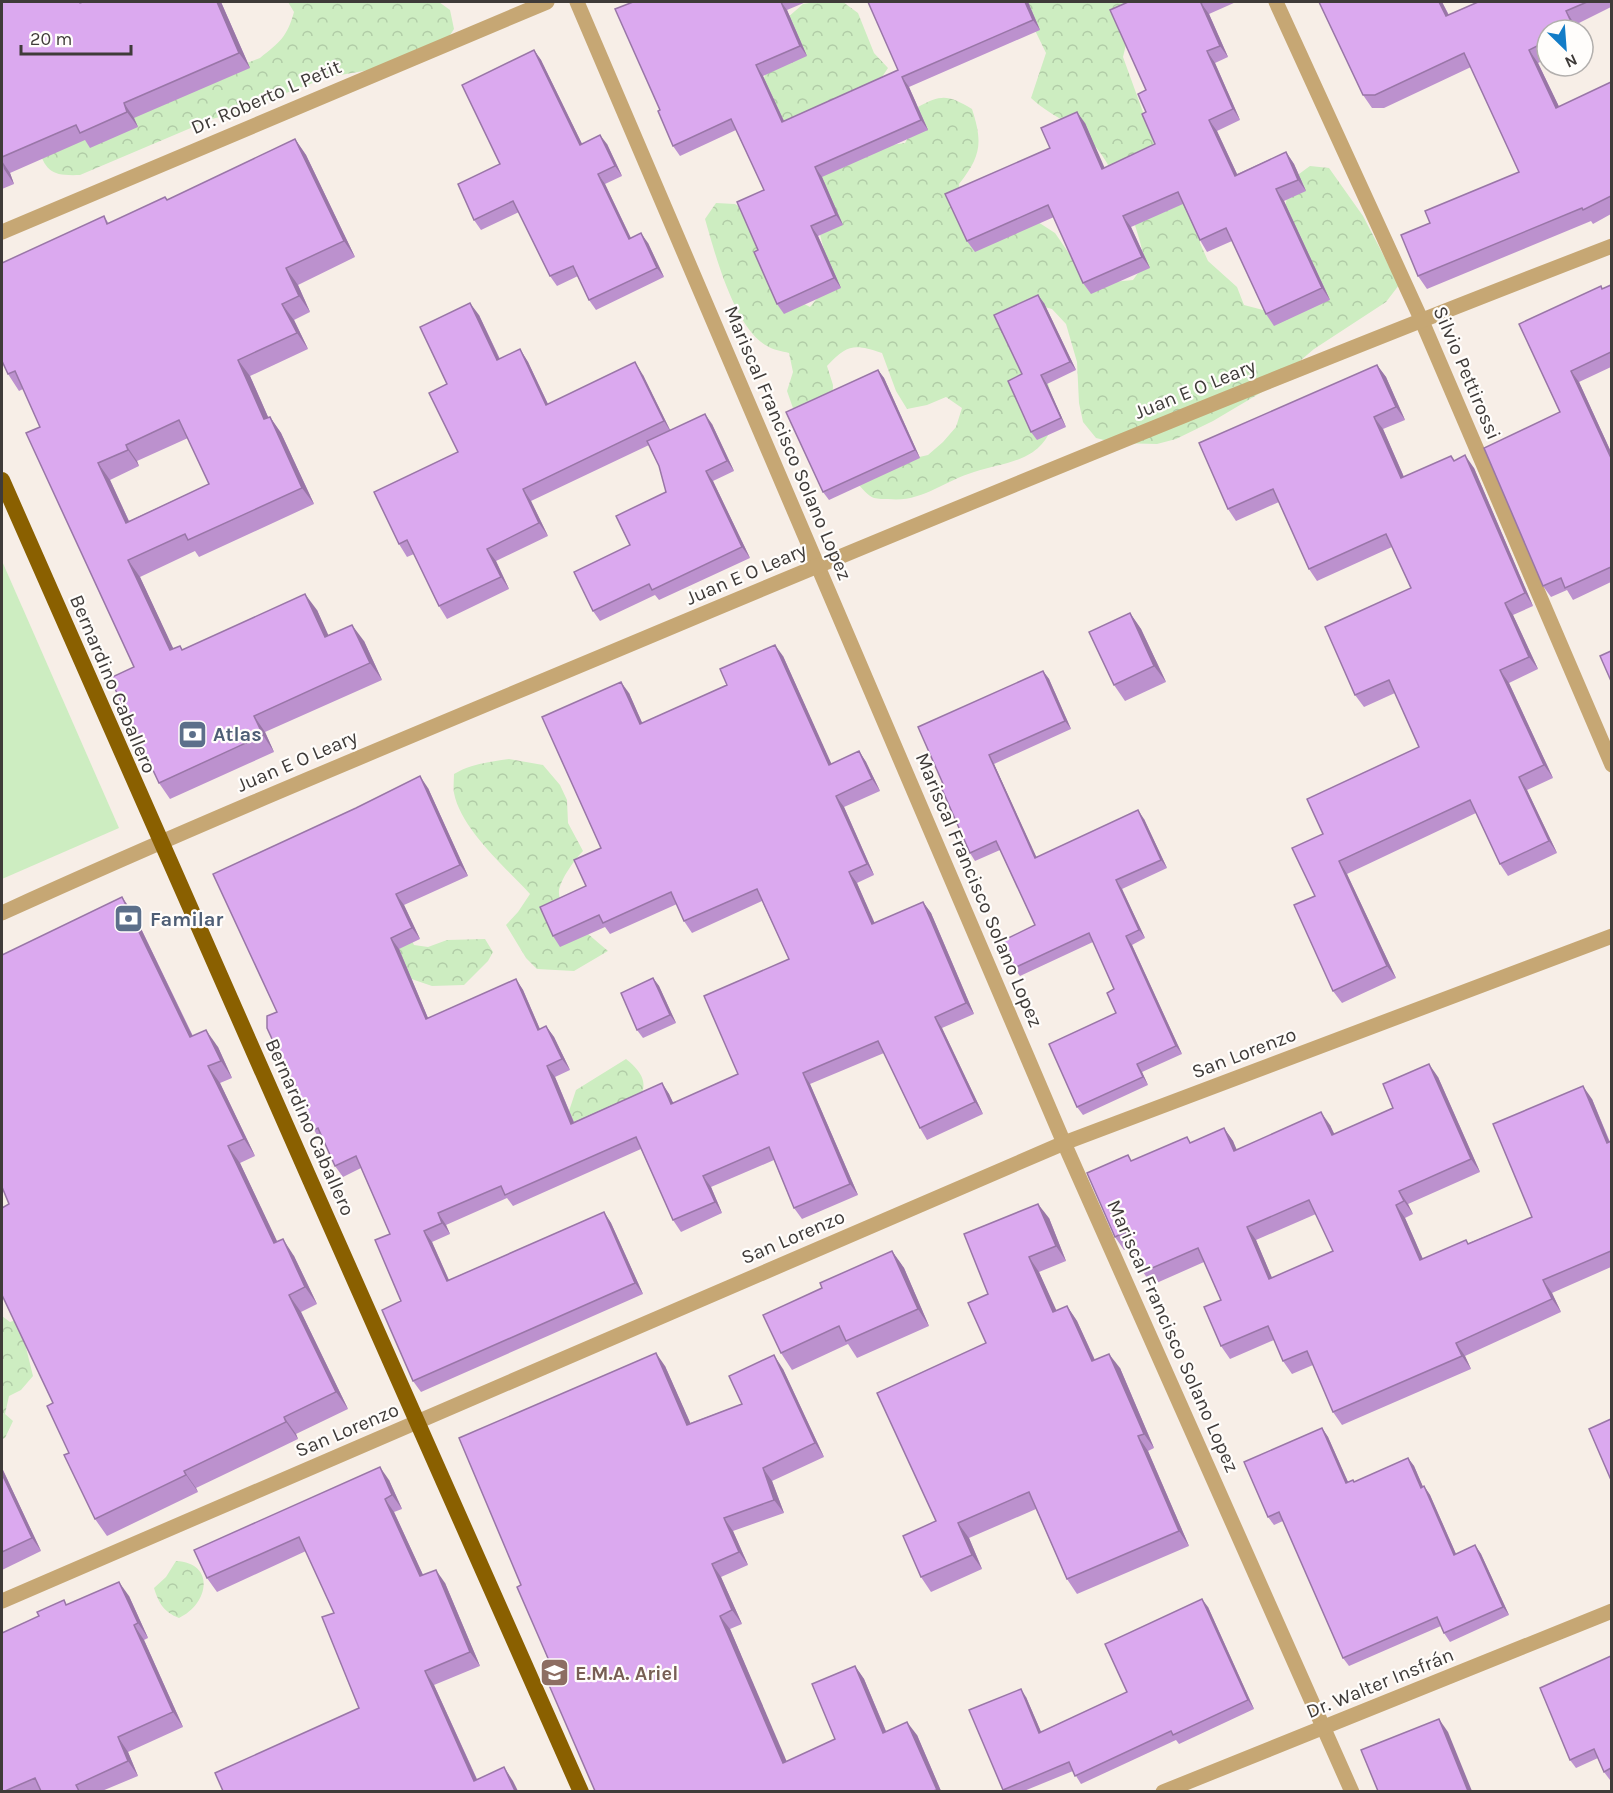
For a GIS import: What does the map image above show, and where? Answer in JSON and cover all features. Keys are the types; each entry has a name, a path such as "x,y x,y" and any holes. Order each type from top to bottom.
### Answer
{"highway":[{"name":"Bernardino Caballero","path":"2,480 159,842 419,1422 581,1791"}],"street":[{"name":"Dr. Roberto L Petit","path":"2,232 547,2"},
{"name":"Mariscal Francisco Solano Lopez","path":"577,2 1064,1143 1352,1791"},
{"name":"Silvio Pettirossi","path":"1276,2 1421,319 1611,765"},
{"name":"Juan E O Leary","path":"2,913 159,842 818,566 1421,319 1611,246"},
{"name":"San Lorenzo","path":"2,1601 1064,1143 1611,936"},
{"name":"Dr. Walter Insfrán","path":"1163,1791 1611,1611"}],"green space":[{"path":"288,2 439,2 450,10 454,29 443,46 404,64 329,77 252,108 212,119 80,175 56,173 43,161 37,145 260,58 278,43 289,27 294,12"},
{"path":"843,2 858,13 874,53 888,68 876,86 884,146 905,143 915,126 918,107 933,100 951,99 972,109 978,131 978,149 972,165 959,184 960,204 1038,222 1055,233 1077,265 1113,282 1133,280 1145,263 1137,232 1116,178 1097,149 1080,132 1031,98 1046,53 1024,2 1145,2 1128,36 1123,57 1157,157 1162,213 1179,204 1189,186 1200,223 1200,243 1208,261 1237,287 1244,305 1263,310 1283,307 1283,240 1286,203 1295,178 1310,166 1329,168 1363,216 1399,285 1386,302 1314,349 1267,389 1213,421 1176,439 1157,444 1116,443 1096,438 1083,422 1079,403 1077,362 1066,324 1052,309 1033,304 1040,356 1054,410 1052,426 1039,447 1020,459 963,476 922,495 900,499 874,498 857,483 889,464 928,455 956,427 962,408 946,397 927,405 907,409 896,391 882,353 858,347 841,353 827,366 833,385 832,407 794,411 787,391 793,372 789,353 767,346 755,337 745,323 727,288 705,219 716,203 735,204 752,215 776,289 810,307 823,291 824,250 819,231 751,112 787,18 803,4"},
{"path":"2,561 119,828 2,879"},
{"path":"509,759 543,765 560,785 567,800 568,823 583,851 562,881 559,891 560,899 570,916 608,951 574,971 537,969 526,958 506,925 530,894 485,847 458,807 454,793 454,774 487,762"},
{"path":"402,919 414,945 428,947 447,940 485,939 493,952 488,961 464,985 432,986 388,971"},
{"path":"626,1059 638,1071 643,1081 643,1091 638,1099 598,1130 565,1123 576,1090"},
{"path":"2,1316 10,1322 19,1319 33,1376 21,1390 9,1396 5,1414 13,1421 5,1438 2,1439"},
{"path":"176,1561 189,1563 198,1569 204,1585 197,1603 179,1618 163,1607 154,1588 166,1577"}],"building":[{"path":"2,2 217,2 239,53 124,103 127,112 80,133 76,125 2,157"},
{"path":"633,2 781,2 800,46 756,65 782,122 898,70 868,2 1025,2 1033,20 902,77 921,120 815,167 836,215 811,226 834,278 777,304 754,252 758,250 737,202 764,190 731,119 673,146 658,111 660,110 615,9"},
{"path":"1128,2 1203,2 1201,3 1220,46 1207,51 1233,109 1209,120 1235,176 1286,152 1298,180 1276,189 1322,288 1266,314 1226,228 1200,240 1178,192 1123,216 1142,257 1083,283 1048,205 967,241 945,194 1050,148 1041,128 1077,112 1102,169 1155,144 1142,114 1146,112 1138,94 1146,90 1110,10"},
{"path":"1319,2 1439,2 1446,16 1478,2 1587,2 1566,11 1569,18 1535,18 1535,47 1529,50 1535,63 1535,78 1542,78 1556,108 1611,82 1611,196 1583,210 1582,208 1418,276 1401,235 1430,223 1425,211 1519,172 1464,53 1375,95 1363,95"},
{"path":"534,50 580,145 600,135 615,166 598,174 629,239 641,233 657,268 589,300 573,266 550,276 513,201 474,220 458,184 500,164 462,85"},
{"path":"295,139 344,241 286,268 299,296 282,304 297,333 238,360 264,419 270,417 302,488 188,540 185,534 128,560 170,650 180,646 182,650 305,594 325,637 352,625 370,663 254,716 263,735 159,783 110,678 134,667 26,433 40,427 15,371 8,374 2,361 2,263 104,216 107,224 165,197 167,200","holes":["179,420 209,484 126,523 98,463 128,450 126,445"]},
{"path":"1611,285 1611,352 1571,371 1611,458 1611,567 1565,588 1561,578 1543,586 1484,448 1560,412 1519,324 1601,286 1602,289"},
{"path":"1038,295 1070,362 1041,375 1061,418 1031,432 1008,381 1022,374 994,315"},
{"path":"470,303 497,360 520,349 546,405 635,362 664,421 523,489 539,523 487,549 501,577 439,606 407,540 399,544 374,492 458,452 429,393 447,384 420,327"},
{"path":"1377,365 1396,407 1374,417 1401,478 1451,456 1454,461 1465,455 1525,593 1505,603 1529,657 1500,670 1544,765 1519,777 1549,841 1500,864 1470,800 1339,861 1387,966 1333,991 1294,905 1315,896 1292,848 1323,834 1307,799 1419,747 1389,680 1355,695 1325,627 1411,588 1386,534 1309,569 1273,489 1228,509 1199,443"},
{"path":"878,370 915,450 823,492 786,412"},
{"path":"705,414 727,461 706,471 742,547 652,590 649,584 593,611 574,572 630,545 616,516 666,492 659,466 647,441"},
{"path":"1130,613 1154,666 1114,685 1089,632"},
{"path":"775,645 829,765 859,751 872,779 836,796 867,864 849,872 872,924 923,902 966,1003 935,1017 975,1102 920,1128 878,1041 803,1073 850,1184 794,1208 769,1147 703,1176 715,1202 673,1220 636,1137 505,1195 501,1186 438,1213 442,1223 424,1231 447,1281 604,1212 635,1283 413,1381 382,1310 401,1301 375,1240 390,1234 356,1156 335,1166 318,1128 314,1130 267,1028 267,1016 277,1012 213,874 420,776 460,865 396,894 412,928 391,938 426,1019 516,979 538,1030 546,1026 562,1059 547,1066 571,1124 662,1083 671,1104 738,1074 704,996 789,959 757,889 684,921 671,892 603,923 599,915 553,936 540,907 586,886 574,860 601,848 542,717 621,682 640,724 727,685 720,669"},
{"path":"1611,651 1611,681 1600,656"},
{"path":"1043,671 1065,721 989,755 1035,858 1138,810 1161,860 1116,880 1139,930 1126,936 1176,1046 1137,1064 1143,1077 1077,1107 1049,1044 1116,1013 1107,993 1114,989 1089,933 1014,968 1002,941 1035,925 996,841 970,853 918,727"},
{"path":"122,897 190,1037 206,1030 221,1061 208,1066 244,1139 228,1146 274,1243 283,1239 305,1287 289,1295 336,1392 284,1417 286,1422 184,1471 186,1475 95,1519 64,1455 69,1453 47,1406 53,1403 2,1295 2,1208 9,1204 2,1187 2,955"},
{"path":"653,978 670,1015 637,1030 621,993"},
{"path":"1429,1064 1471,1159 1399,1191 1404,1201 1396,1205 1420,1260 1466,1240 1468,1244 1532,1217 1493,1124 1583,1086 1607,1143 1611,1141 1611,1251 1543,1280 1552,1299 1456,1343 1462,1356 1333,1412 1307,1351 1283,1361 1268,1326 1221,1346 1204,1307 1221,1300 1198,1248 1143,1272 1125,1232 1115,1237 1087,1173 1128,1155 1131,1161 1187,1137 1190,1143 1224,1128 1234,1151 1321,1112 1332,1135 1393,1108 1383,1084","holes":["1309,1200 1333,1251 1269,1279 1247,1227"]},
{"path":"1038,1204 1056,1246 1029,1257 1053,1312 1067,1306 1092,1361 1109,1354 1144,1434 1138,1436 1179,1531 1067,1579 1029,1492 958,1523 972,1555 921,1577 903,1536 936,1521 877,1393 986,1343 968,1303 988,1294 964,1234"},
{"path":"892,1251 918,1309 846,1341 839,1326 781,1353 763,1315 822,1288 820,1283"},
{"path":"656,1353 687,1425 742,1404 729,1376 774,1355 815,1443 763,1468 774,1500 724,1518 739,1552 712,1564 732,1610 720,1616 783,1763 835,1739 812,1684 855,1666 883,1733 907,1722 937,1790 595,1791 542,1669 551,1665 517,1587 521,1585 459,1438"},
{"path":"1611,1419 1611,1480 1589,1429"},
{"path":"1322,1428 1346,1483 1353,1480 1354,1482 1408,1458 1421,1488 1424,1486 1454,1555 1475,1545 1503,1607 1444,1633 1437,1617 1343,1658 1279,1512 1268,1517 1244,1462"},
{"path":"380,1467 392,1495 385,1499 420,1576 436,1570 470,1652 425,1671 474,1781 504,1767 515,1791 223,1791 215,1773 359,1708 322,1617 334,1613 299,1537 207,1578 194,1550"},
{"path":"2,1474 32,1538 2,1552"},
{"path":"119,1582 138,1623 134,1625 173,1712 118,1737 128,1761 76,1785 79,1791 41,1791 35,1778 2,1791 2,1633 39,1616 37,1612 64,1600 66,1605"},
{"path":"1202,1599 1248,1700 1173,1735 1171,1731 1075,1776 1069,1762 1003,1790 969,1710 1021,1689 1039,1733 1127,1692 1105,1644"},
{"path":"1611,1656 1611,1768 1604,1772 1594,1749 1570,1760 1540,1688"},
{"path":"1439,1719 1468,1791 1378,1791 1361,1750"}],"place":[{"name":"Atlas","path":"192,734"},
{"name":"Familar","path":"129,919"},
{"name":"E.M.A. Ariel","path":"554,1673"}]}
